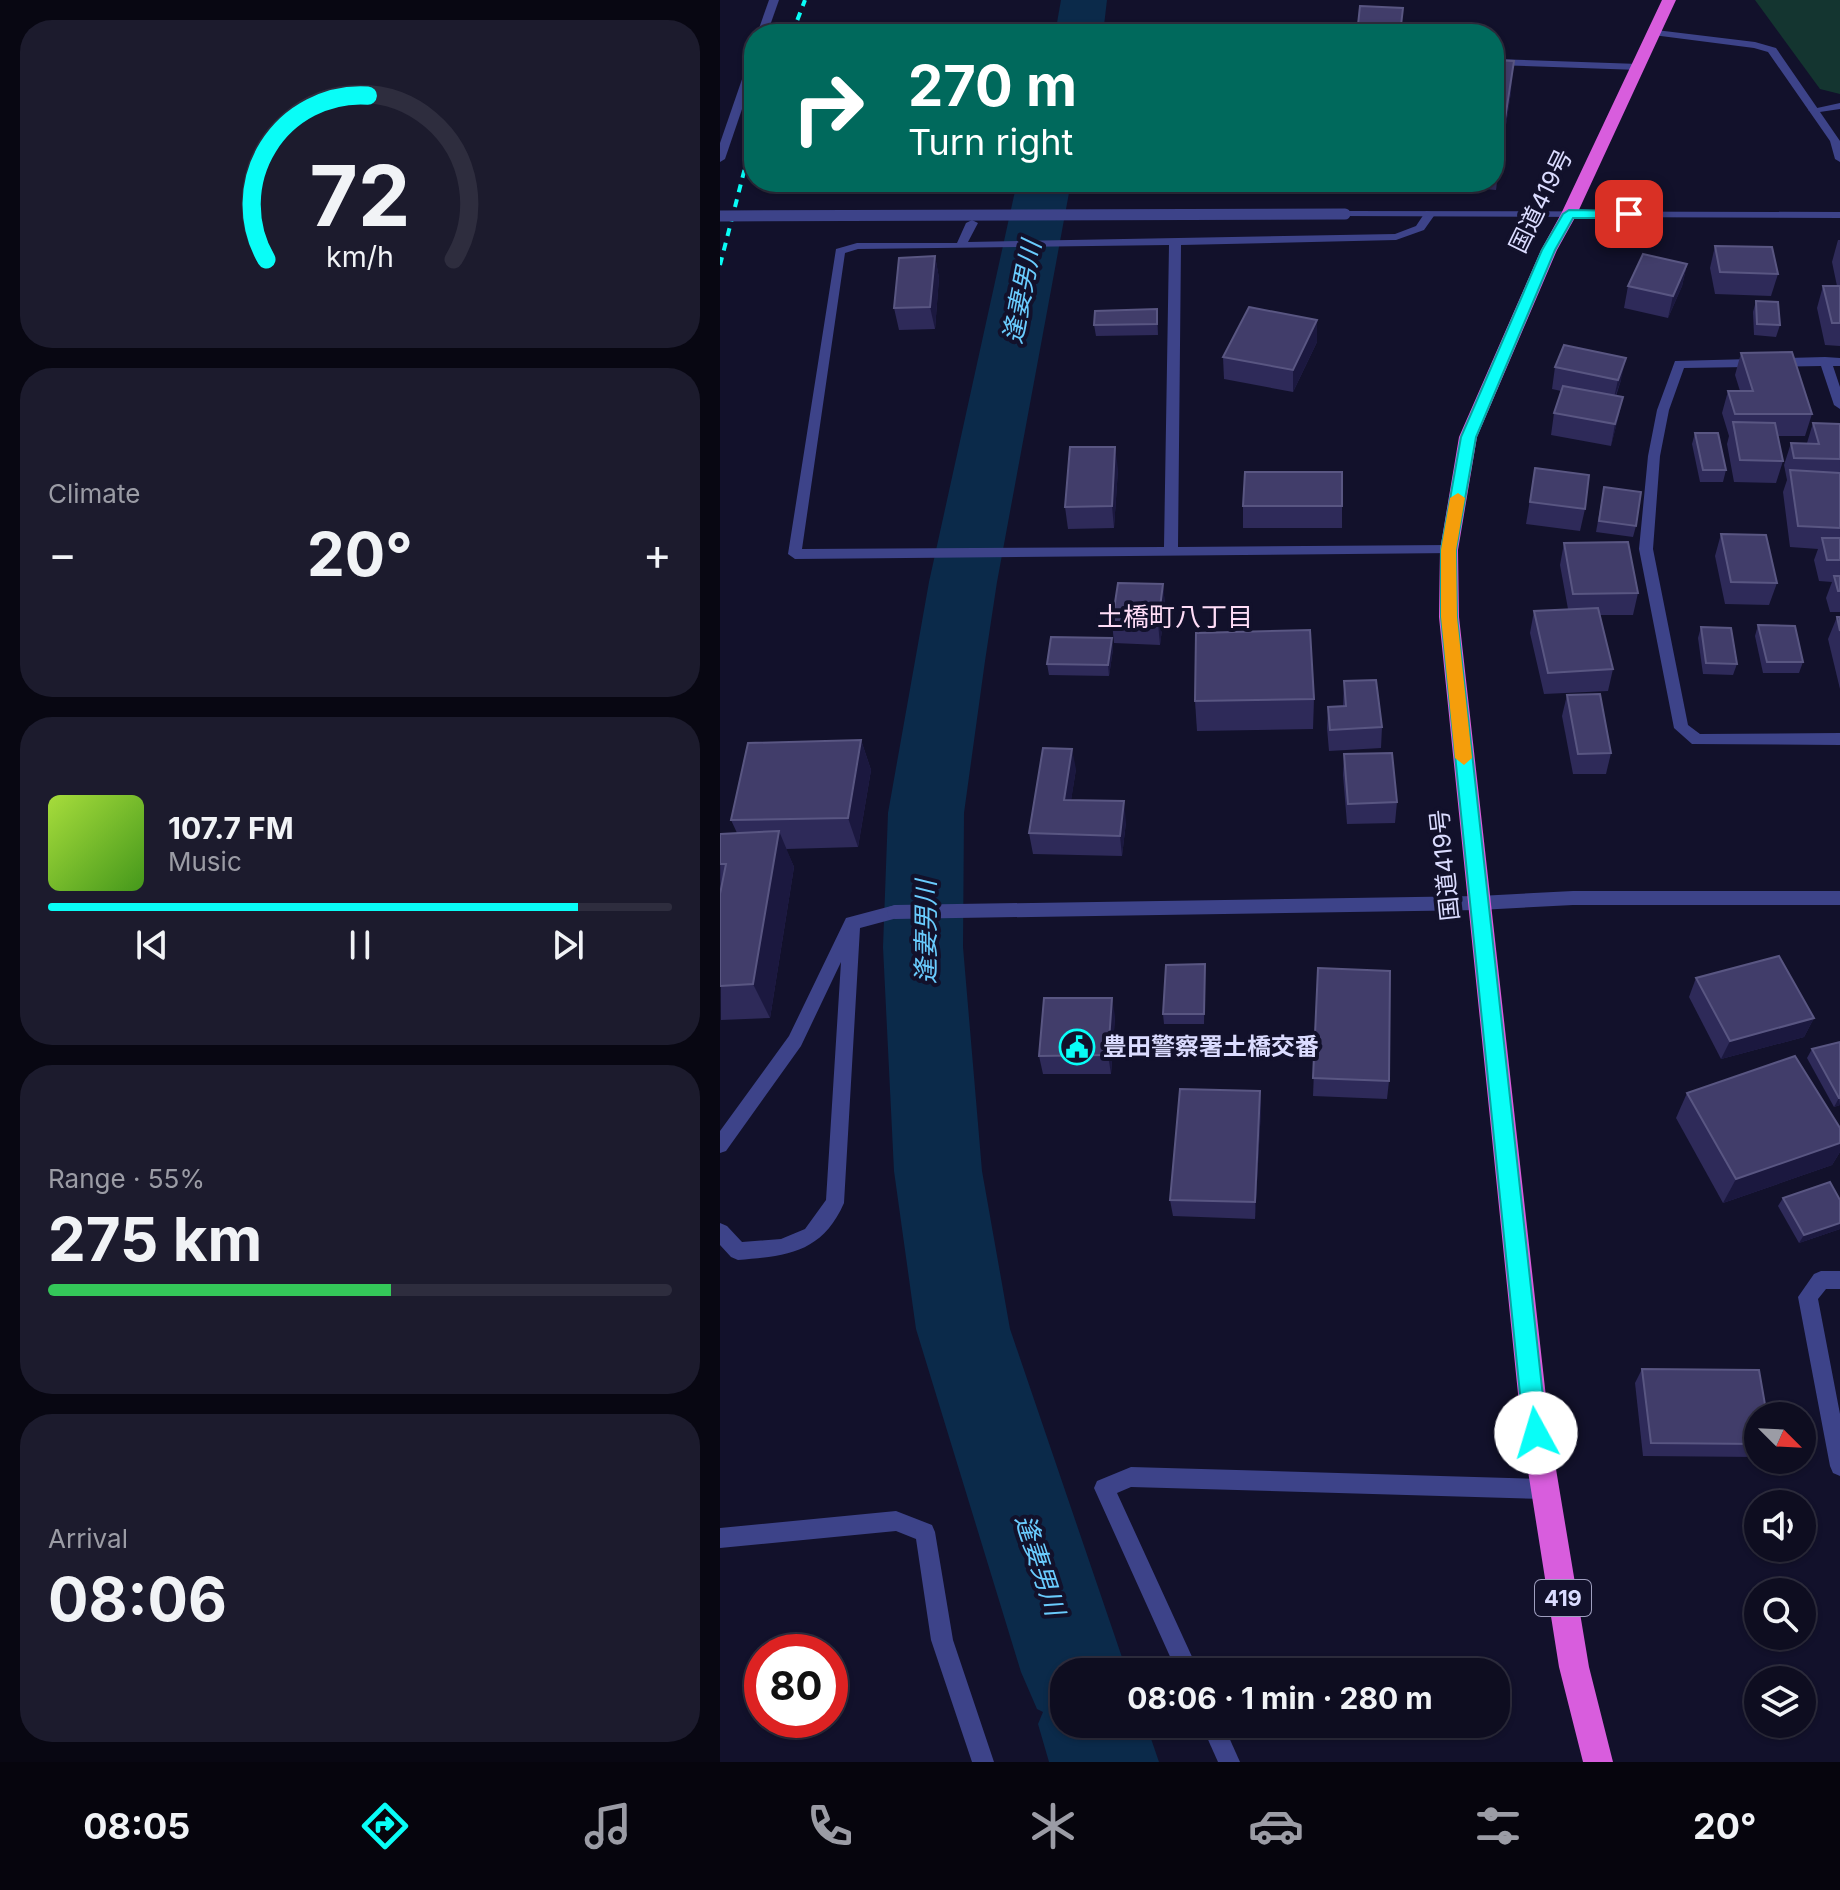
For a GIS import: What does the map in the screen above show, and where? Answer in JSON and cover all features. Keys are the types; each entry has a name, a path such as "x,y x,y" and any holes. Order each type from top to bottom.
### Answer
{"highway":[{"name":"国道419号","path":"1598,1762 1574,1667 1536,1433 1449,617 1449,550 1468,437 1549,250 1656,33 1669,0"}],"street":[{"path":"766,24 774,0"},
{"path":"1656,33 1766,47 1835,141 1840,159"},
{"path":"1504,62 1639,67"},
{"path":"720,159 744,88"},
{"path":"1813,110 1840,106"},
{"path":"1430,213 1420,228 1396,237 1062,245 857,246 840,251 795,554 1449,550"},
{"path":"720,216 1840,215"},
{"path":"961,246 972,223"},
{"path":"1171,551 1175,240"},
{"path":"1840,405 1832,361 1679,364 1663,410 1654,456 1646,549 1681,728 1687,735 1697,740 1840,739"},
{"path":"720,1145 795,1041 852,923 895,912 1479,903 1573,898 1840,898"},
{"path":"720,1232 738,1251 781,1248 812,1235 835,1203 852,923"},
{"path":"1840,1280 1821,1280 1808,1297 1840,1466"},
{"path":"1182,1658 1104,1488 1131,1477 1545,1489"},
{"path":"720,1538 896,1521 925,1532 942,1640 983,1762"},
{"path":"1218,1738 1229,1762"}],"green space":[{"path":"1755,0 1840,0 1840,94 1820,89"}],"building":[{"path":"1360,6 1403,8 1401,24 1358,24"},
{"path":"1504,60 1514,61 1504,126"},
{"path":"1715,246 1772,247 1778,274 1720,272"},
{"path":"1643,254 1687,264 1673,296 1628,286"},
{"path":"935,256 930,307 894,308 899,258"},
{"path":"1823,286 1840,286 1840,323 1832,323"},
{"path":"1756,301 1778,302 1780,325 1757,324"},
{"path":"1249,307 1317,320 1293,370 1223,357"},
{"path":"1157,309 1157,324 1094,325 1095,311"},
{"path":"1564,345 1626,358 1618,380 1555,367"},
{"path":"1792,352 1812,414 1735,414 1728,391 1753,391 1741,353"},
{"path":"1563,386 1623,397 1615,424 1554,413"},
{"path":"1733,422 1775,423 1783,461 1740,460"},
{"path":"1813,423 1840,424 1840,459 1794,458 1791,443 1819,444"},
{"path":"1695,433 1718,433 1726,470 1703,470"},
{"path":"1070,447 1115,447 1112,506 1065,507"},
{"path":"1535,468 1589,475 1585,509 1530,502"},
{"path":"1790,470 1840,473 1840,528 1798,526"},
{"path":"1245,472 1342,472 1342,506 1243,506"},
{"path":"1604,487 1641,492 1636,526 1599,521"},
{"path":"1721,534 1766,535 1777,583 1731,582"},
{"path":"1822,538 1840,538 1840,560 1827,560"},
{"path":"1628,542 1638,593 1573,594 1564,543"},
{"path":"1834,576 1840,576 1840,591 1838,591"},
{"path":"1118,583 1163,584 1158,623 1112,622"},
{"path":"1598,608 1613,669 1548,673 1534,611"},
{"path":"1758,625 1795,626 1803,662 1767,662"},
{"path":"1701,627 1731,628 1737,664 1706,663"},
{"path":"1310,630 1314,699 1195,701 1196,633"},
{"path":"1051,637 1112,638 1108,665 1047,664"},
{"path":"1376,680 1382,727 1330,730 1328,707 1346,706 1344,681"},
{"path":"1600,694 1611,753 1578,754 1567,695"},
{"path":"861,740 848,818 731,820 748,743"},
{"path":"1043,748 1072,749 1064,800 1124,801 1120,836 1029,833"},
{"path":"1392,753 1397,802 1348,804 1344,754"},
{"path":"779,831 753,984 720,986 720,894 726,864 720,864 720,834"},
{"path":"1779,956 1814,1018 1730,1041 1696,978"},
{"path":"1205,964 1204,1014 1163,1014 1166,965"},
{"path":"1318,968 1390,971 1389,1081 1313,1078"},
{"path":"1044,998 1112,998 1108,1055 1039,1056"},
{"path":"1840,1042 1840,1098 1839,1098 1812,1049"},
{"path":"1795,1056 1840,1128 1840,1143 1736,1179 1687,1093"},
{"path":"1180,1089 1260,1091 1255,1202 1170,1200"},
{"path":"1830,1182 1840,1200 1840,1223 1804,1235 1783,1198"},
{"path":"1642,1369 1759,1370 1765,1402 1744,1402 1744,1444 1651,1443"}],"waterway":[{"name":"逢妻男川","path":"1080,24 1084,0"},
{"name":"逢妻男川","path":"1042,192 963,582 926,813 923,947 938,1171 963,1329 1069,1658"},
{"name":"逢妻男川","path":"1096,1738 1104,1762"}],"railway":[{"path":"796,24 805,0"},
{"path":"720,265 744,172"}],"slow traffic":[{"path":"1458,498 1449,550 1449,617 1464,758"}],"place":[{"name":"豊田警察署土橋交番","path":"1077,1047"}],"district":[{"name":"土橋町八丁目","path":"1175,617"}],"route":[{"path":"1536,1433 1449,617 1449,550 1468,437 1549,250 1569,214 1629,214"}]}
